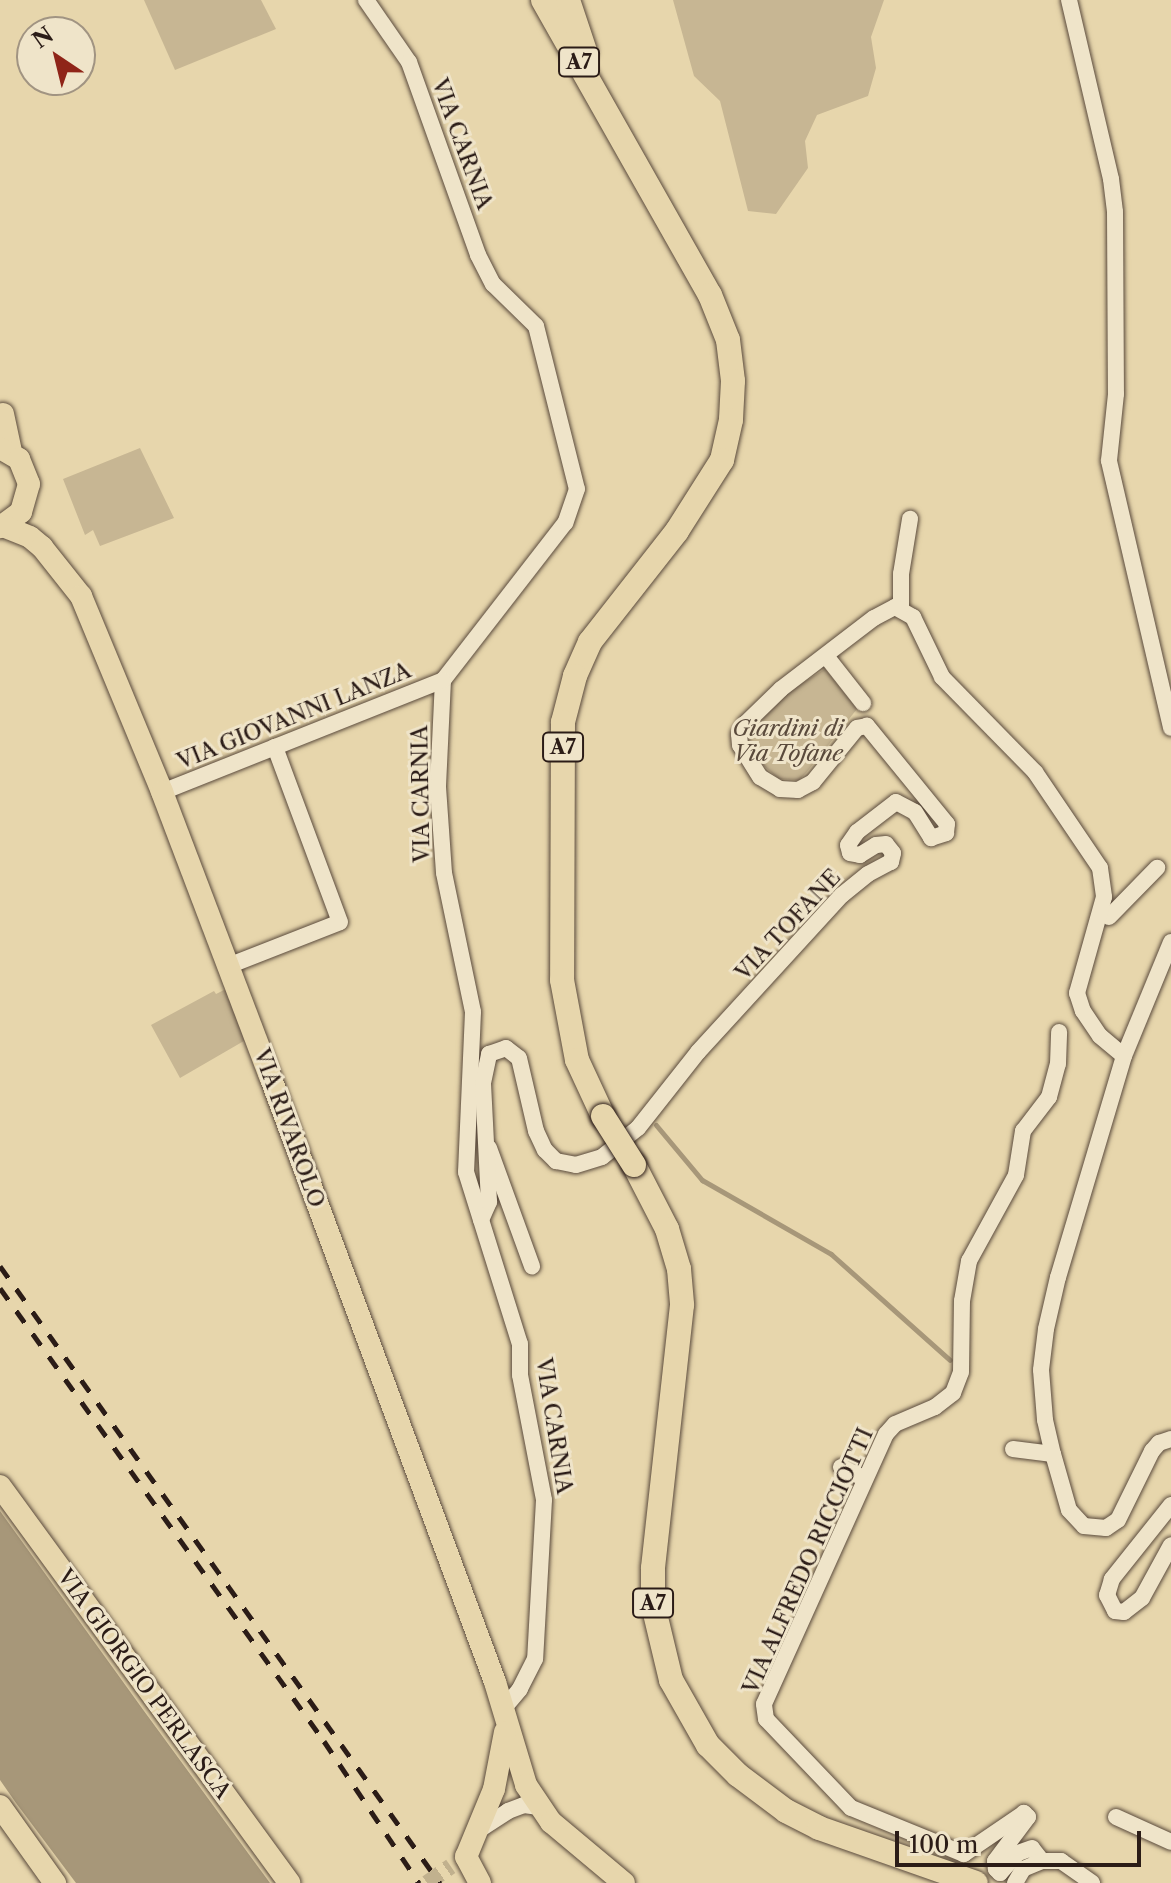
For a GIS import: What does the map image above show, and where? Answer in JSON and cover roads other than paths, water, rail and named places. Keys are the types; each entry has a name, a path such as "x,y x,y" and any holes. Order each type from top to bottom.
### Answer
{"highway":[{"name":"A7","path":"543,0 710,295 728,340 733,381 731,420 722,460 677,531 590,642 575,676 563,722 562,980 577,1060 603,1116 634,1165 667,1229 679,1269 682,1305 653,1568 653,1605 671,1680 708,1745 738,1775 786,1811 819,1828 972,1881"},
{"name":"A7","path":"568,0 615,125"}],"main road":[{"name":"VIA RIVAROLO","path":"1,412 6,450 28,475 27,502 42,547"},
{"name":"VIA RIVAROLO","path":"2,526 13,520 27,502"},
{"name":"VIA RIVAROLO","path":"2,526 30,537 42,547 81,596 162,792 228,966 505,1716 526,1785 551,1822 624,1883"},
{"name":"VIA GIORGIO PERLASCA","path":"0,1486 289,1883"},
{"name":"VIA RIVAROLO","path":"463,1853 498,1775 505,1716"},
{"path":"0,1806 55,1883"},
{"path":"463,1853 480,1883"}],"street":[{"name":"VIA CARNIA","path":"366,0 409,62 478,255 493,284 536,326 577,489 565,523 443,680 438,787 444,873 473,1012 466,1172 520,1344 520,1375 544,1500 535,1659 505,1716"},
{"path":"1069,0 1111,179 1115,212 1116,394 1109,461 1171,728"},
{"path":"910,519 901,574 901,608 918,624 942,677 1035,772 1100,868 1104,897 1077,993 1083,1011 1100,1036 1124,1056"},
{"name":"VIA TOFANE","path":"481,1220 489,1202 483,1135 485,1062 492,1051 506,1048 519,1058 536,1131 545,1150 556,1161 570,1165 602,1157 638,1128 698,1052 842,895 892,860 892,850 886,844 876,845 860,855 850,853 848,845 857,832 896,802 915,812 931,838 946,833 947,824 867,726 852,732 813,782 803,788 780,789 752,767 740,745 739,734 745,724 781,689 885,610 901,608"},
{"path":"826,656 863,703"},
{"name":"VIA GIOVANNI LANZA","path":"162,792 443,680"},
{"path":"228,966 340,922 275,747"},
{"path":"1109,917 1157,868"},
{"path":"1171,942 1124,1056 1046,1329 1041,1370 1045,1420 1053,1454 1072,1515 1084,1526 1101,1529 1118,1520 1152,1451 1159,1443 1171,1439"},
{"name":"VIA ALFREDO RICCIOTTI","path":"1042,1861 1032,1848 1018,1853 1000,1873 996,1869 995,1861 1028,1817 1024,1813 964,1854 851,1808 766,1719 764,1704 864,1478 888,1431 945,1402 958,1383 962,1301 969,1261 1016,1175 1023,1131 1036,1109 1049,1097 1058,1064 1059,1032"},
{"name":"VIA TOFANE","path":"483,1135 532,1266"},
{"path":"1013,1449 1053,1454"},
{"path":"841,1467 864,1478"},
{"path":"1171,1505 1112,1579 1107,1595 1115,1611 1124,1612 1138,1602 1171,1545"},
{"path":"463,1853 508,1811 524,1805 539,1807"},
{"path":"1116,1817 1171,1842"},
{"path":"1015,1883 1023,1869 1042,1861 1061,1861 1092,1883"}],"waterway":[{"path":"656,1125 702,1180 831,1254 950,1360"}],"tunnel":[{"path":"427,1883 451,1866"}],"railway":[{"path":"0,1266 440,1883"},
{"path":"0,1288 324,1741 419,1883"}],"park label":[{"name":"Giardini di Via Tofane","path":"788,740"}]}
